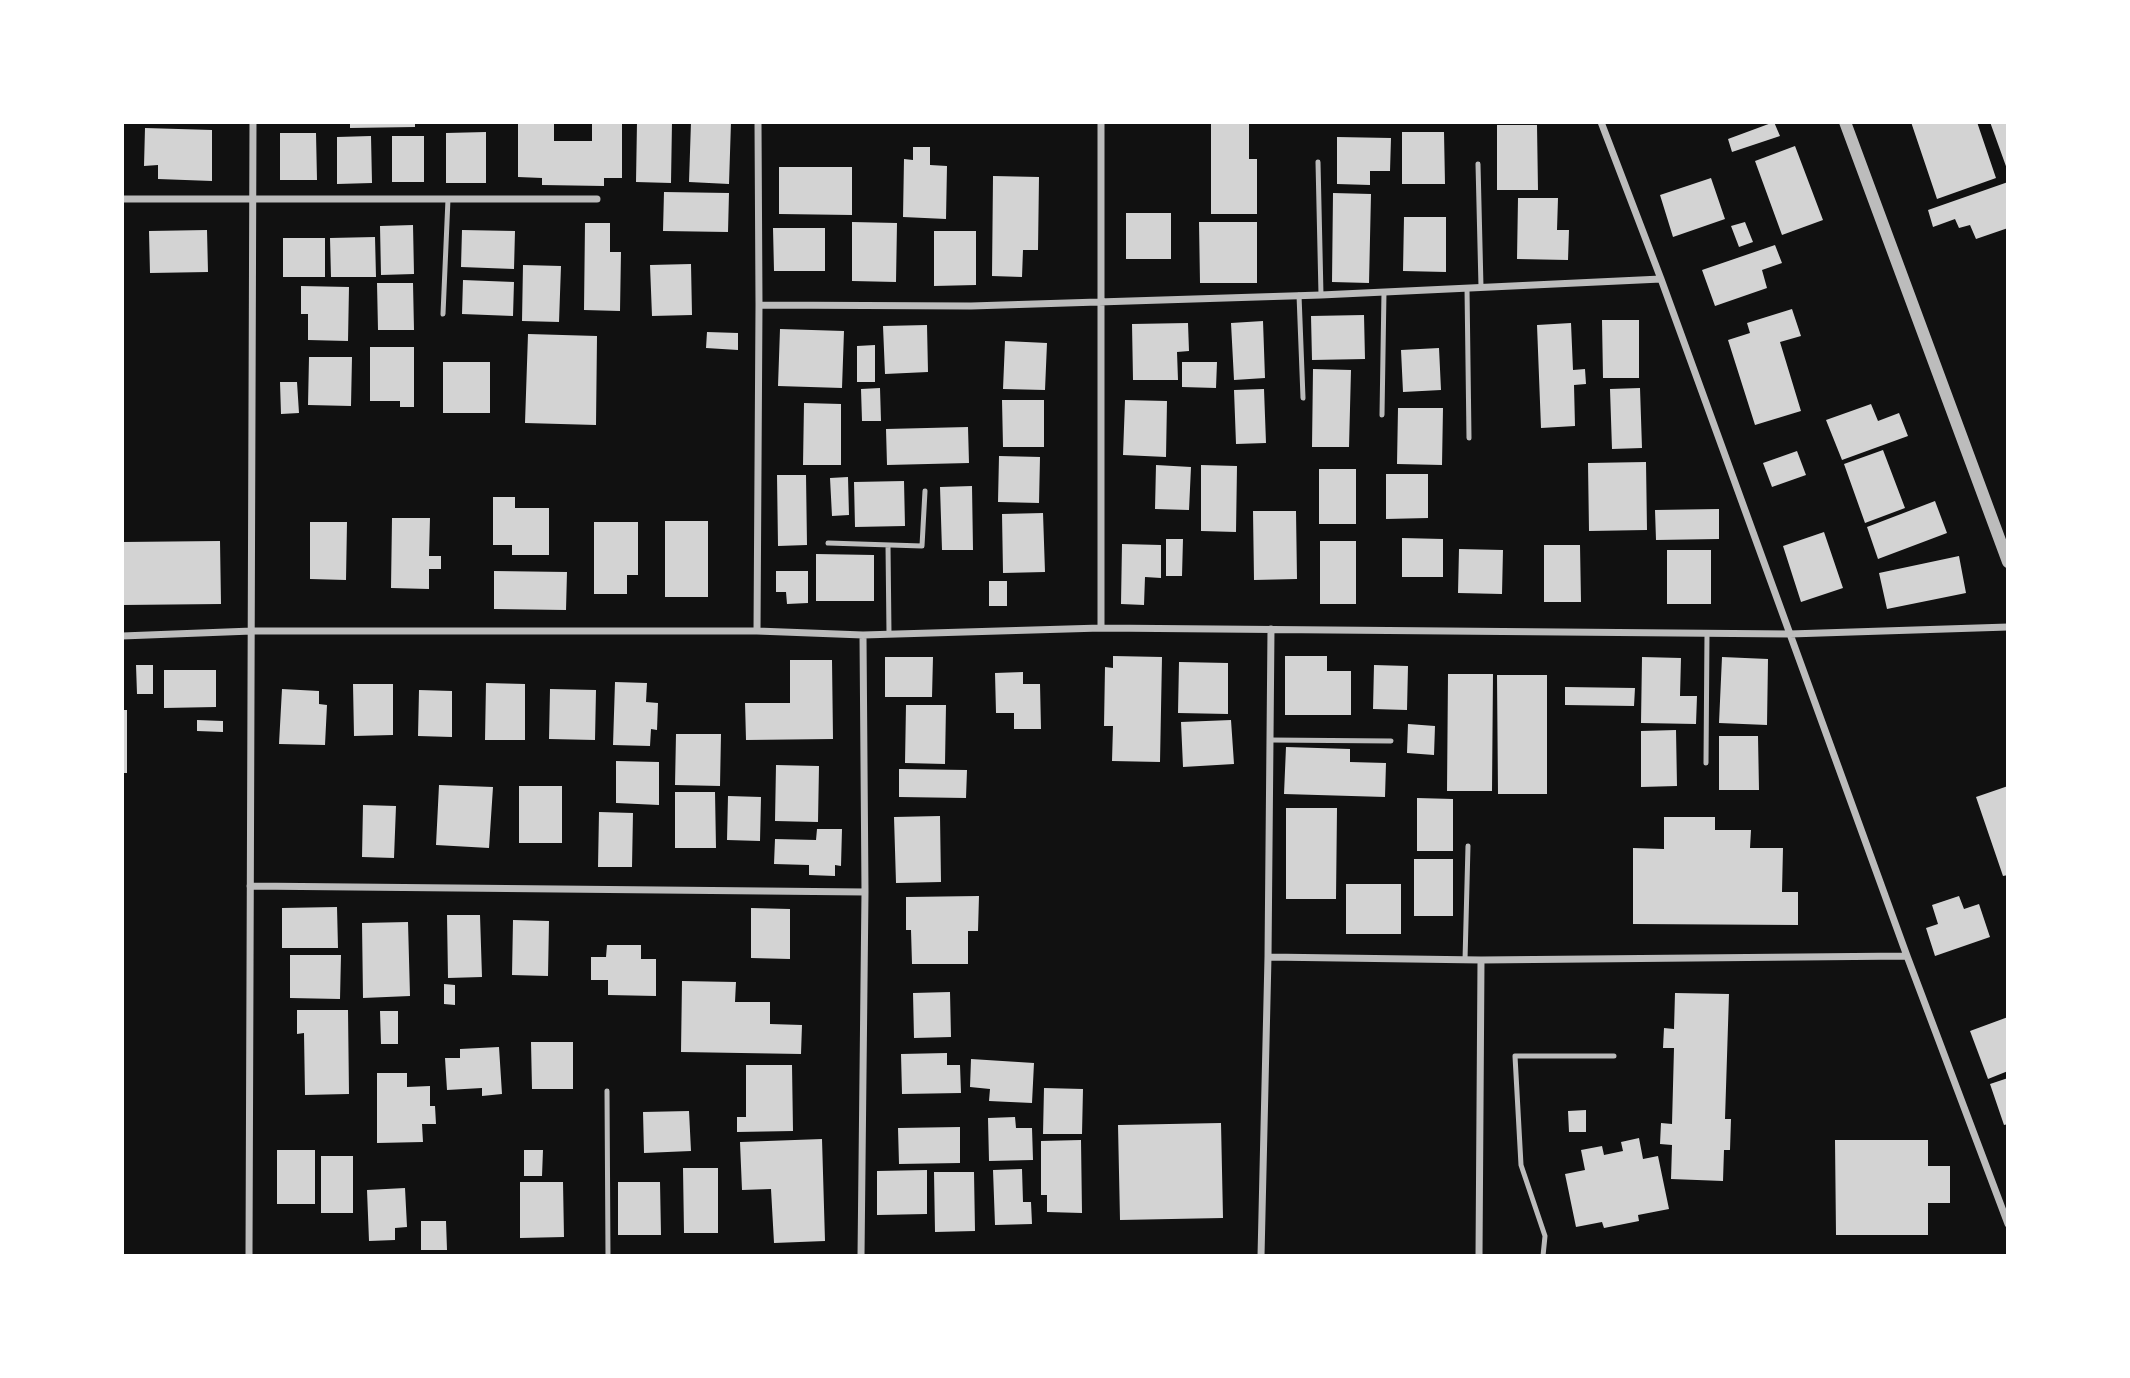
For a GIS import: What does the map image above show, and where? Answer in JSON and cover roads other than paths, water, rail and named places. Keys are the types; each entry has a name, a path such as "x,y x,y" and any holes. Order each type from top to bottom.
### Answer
{"street":[{"path":"249,1255 253,122"},
{"path":"757,631 760,305 758,122"},
{"path":"1101,122 1101,628"},
{"path":"1601,122 2007,1224"},
{"path":"1845,122 2007,562"},
{"path":"122,199 597,199"},
{"path":"760,305 971,306 1321,295 1661,279"},
{"path":"122,636 252,631 757,631 863,635 1101,628 1790,634 2007,627"},
{"path":"1261,1255 1268,957 1271,629"},
{"path":"861,1255 863,635"},
{"path":"250,886 864,892"},
{"path":"1268,957 1481,960 1907,956"},
{"path":"1479,1255 1481,960"}],"lane":[{"path":"1318,162 1321,295"},
{"path":"1478,164 1481,287"},
{"path":"443,314 448,199"},
{"path":"1467,288 1469,438"},
{"path":"1382,415 1384,292"},
{"path":"1299,295 1303,398"},
{"path":"828,543 922,546 925,491"},
{"path":"888,545 889,634"},
{"path":"1706,763 1707,633"},
{"path":"1270,740 1391,741"},
{"path":"1465,960 1468,846"},
{"path":"1543,1255 1545,1236 1521,1165 1516,1056 1614,1056"},
{"path":"607,1091 608,1255"}]}
